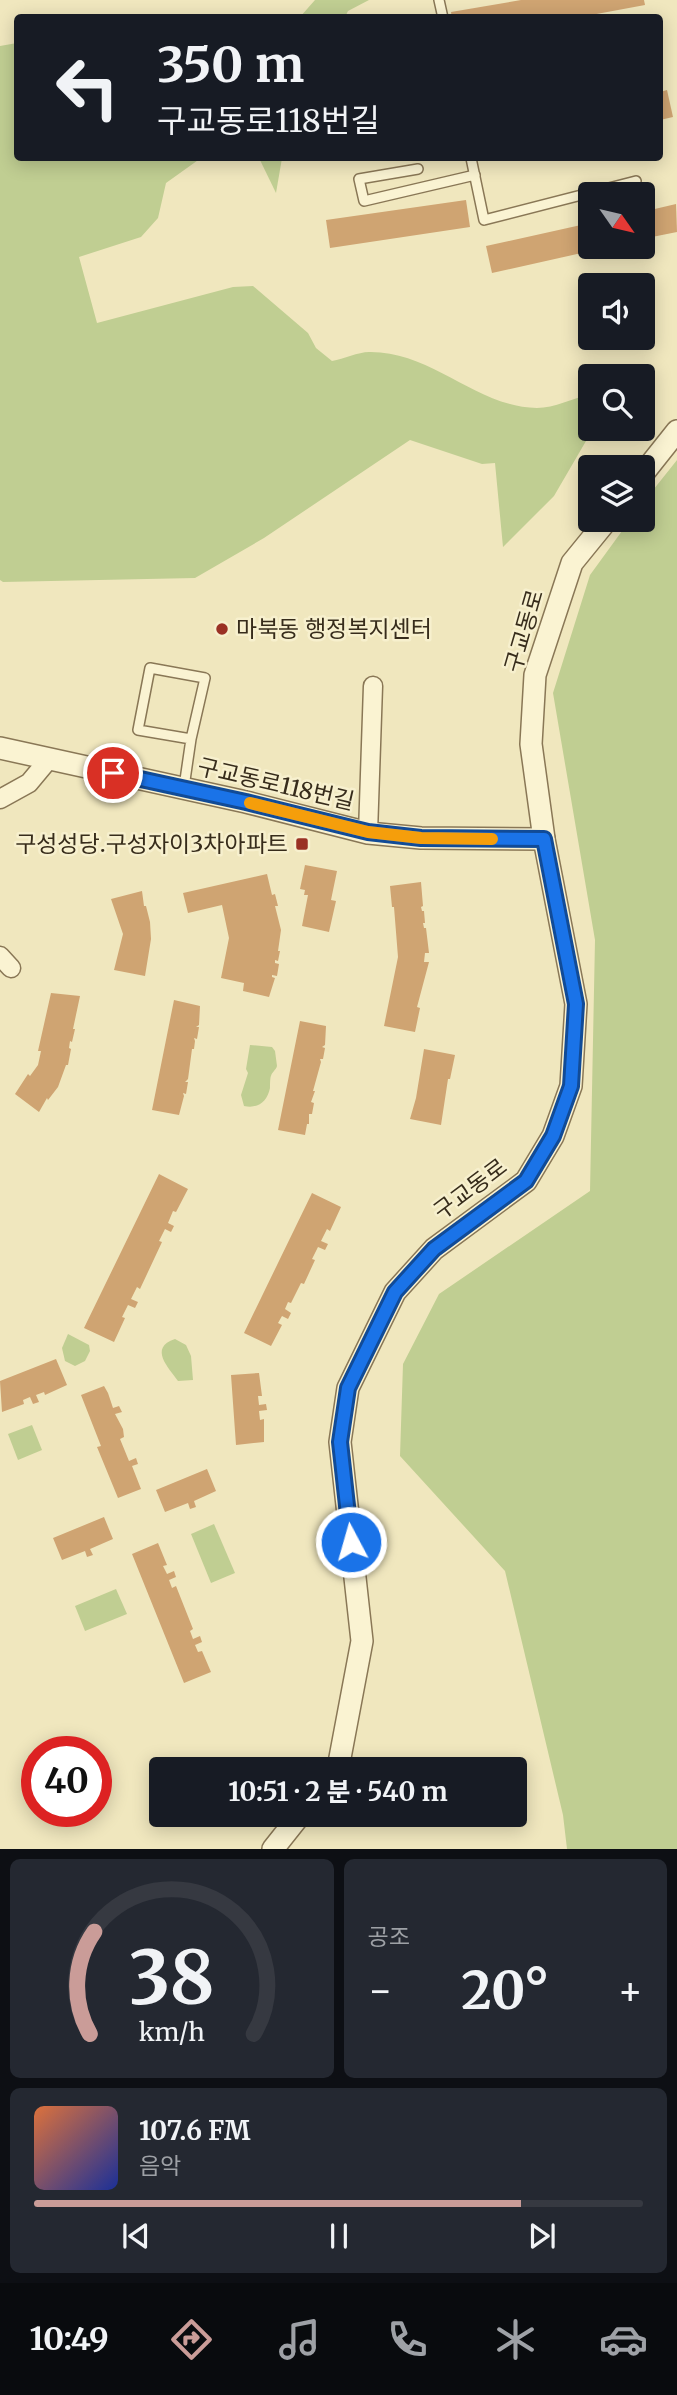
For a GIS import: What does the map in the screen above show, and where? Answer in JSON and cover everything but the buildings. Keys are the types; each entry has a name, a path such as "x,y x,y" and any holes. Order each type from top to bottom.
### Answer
{"street":[{"path":"655,459 677,431"},
{"name":"구교동로","path":"340,1757 362,1641 340,1442 348,1388 395,1292 434,1249 526,1181 553,1136 571,1086 576,1004 544,839 531,744 535,675 572,563 597,532"},
{"path":"368,832 373,686"},
{"name":"구교동로118번길","path":"0,748 368,832 421,838 544,839"},
{"path":"0,799 29,783 49,759"},
{"path":"273,1849 290,1827"}],"lane":[{"path":"472,161 484,220 636,181"},
{"path":"418,169 359,179 364,201 475,175"},
{"path":"184,789 191,739 205,678 150,668 138,730 191,739"}],"green space":[{"path":"315,0 369,0 346,14 303,14"},
{"path":"14,44 14,161 197,161 166,183 158,218 141,237 79,257 97,323 233,287 253,286 308,333 316,348 332,361 365,352 392,354 434,369 494,399 515,405 544,408 578,398 578,441 586,441 554,496 503,547 495,463 482,464 410,440 264,538 195,578 0,580 0,46"},
{"path":"260,161 281,161 276,193"},
{"path":"677,460 677,1849 567,1849 563,1815 505,1571 400,1456 403,1364 439,1294 590,1191 595,940 553,693 590,575 621,532 655,532 655,488"},
{"path":"250,1045 272,1047 277,1066 271,1077 267,1097 258,1105 249,1107 244,1106 241,1095 248,1073 246,1069"},
{"path":"68,1334 89,1345 90,1351 85,1361 75,1366 65,1361 62,1348"},
{"path":"175,1339 186,1345 191,1356 193,1380 178,1381 163,1358 163,1348"},
{"path":"32,1425 42,1450 18,1460 8,1434"},
{"path":"214,1524 235,1573 211,1583 191,1534"},
{"path":"116,1589 127,1614 85,1631 75,1606"}],"slow traffic":[{"path":"250,803 368,832 421,838 492,839"}],"place":[{"name":"마북동 행정복지센터","path":"222,629"},
{"name":"구성성당.구성자이3차아파트","path":"302,844"}],"route":[{"path":"113,773 368,832 421,838 544,839 576,1004 571,1086 553,1136 526,1181 434,1249 395,1292 348,1388 340,1442 351,1542"}]}
